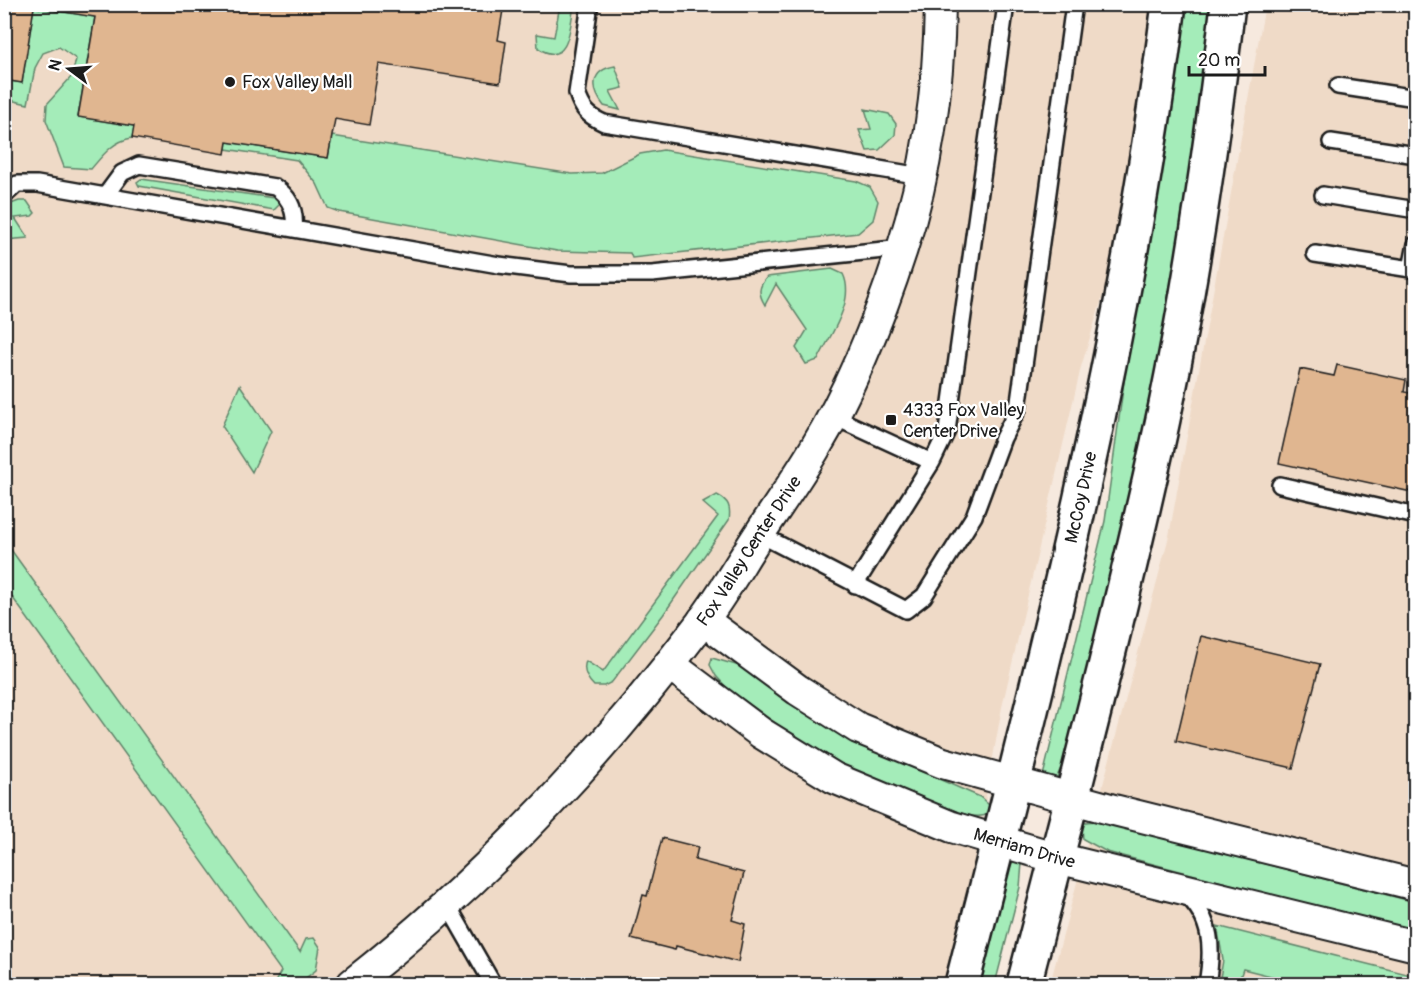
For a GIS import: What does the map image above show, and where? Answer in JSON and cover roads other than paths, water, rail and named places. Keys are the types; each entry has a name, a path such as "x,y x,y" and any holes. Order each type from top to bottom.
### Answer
{"street":[{"name":"Fox Valley Center Drive","path":"352,984 447,904 552,800 669,664 703,620 815,448 879,312 903,248 921,176 939,52 940,4"},
{"name":"McCoy Drive","path":"962,984 999,841 1090,459 1137,208 1169,4"},
{"path":"1024,984 1073,799 1157,445 1192,257 1228,4"},
{"path":"703,620 798,690 858,728 943,763 1073,799 1416,885"},
{"name":"Merriam Drive","path":"669,664 761,733 834,778 952,826 1057,858 1416,946"}],"lane":[{"path":"590,4 577,93 581,107 591,117 603,123 921,176"},
{"path":"855,585 932,462 947,430 1006,4"},
{"path":"759,534 906,610 924,596 974,516 1003,438 1018,409 1074,4"},
{"path":"1338,86 1416,98"},
{"path":"1330,142 1416,155"},
{"path":"105,196 122,173 139,165 275,187 284,193 295,214 294,230"},
{"path":"4,196 17,184 37,184 499,265 571,274 652,274 903,248"},
{"path":"1323,195 1416,210"},
{"path":"1315,254 1412,269 1416,244"},
{"path":"832,416 932,462"},
{"path":"1280,485 1416,516"},
{"path":"1177,886 1195,903 1206,924 1212,952 1207,984"},
{"path":"447,904 493,984"}],"place":[{"name":"Fox Valley Mall","path":"230,82"},
{"name":"4333 Fox Valley Center Drive","path":"891,420"}]}
